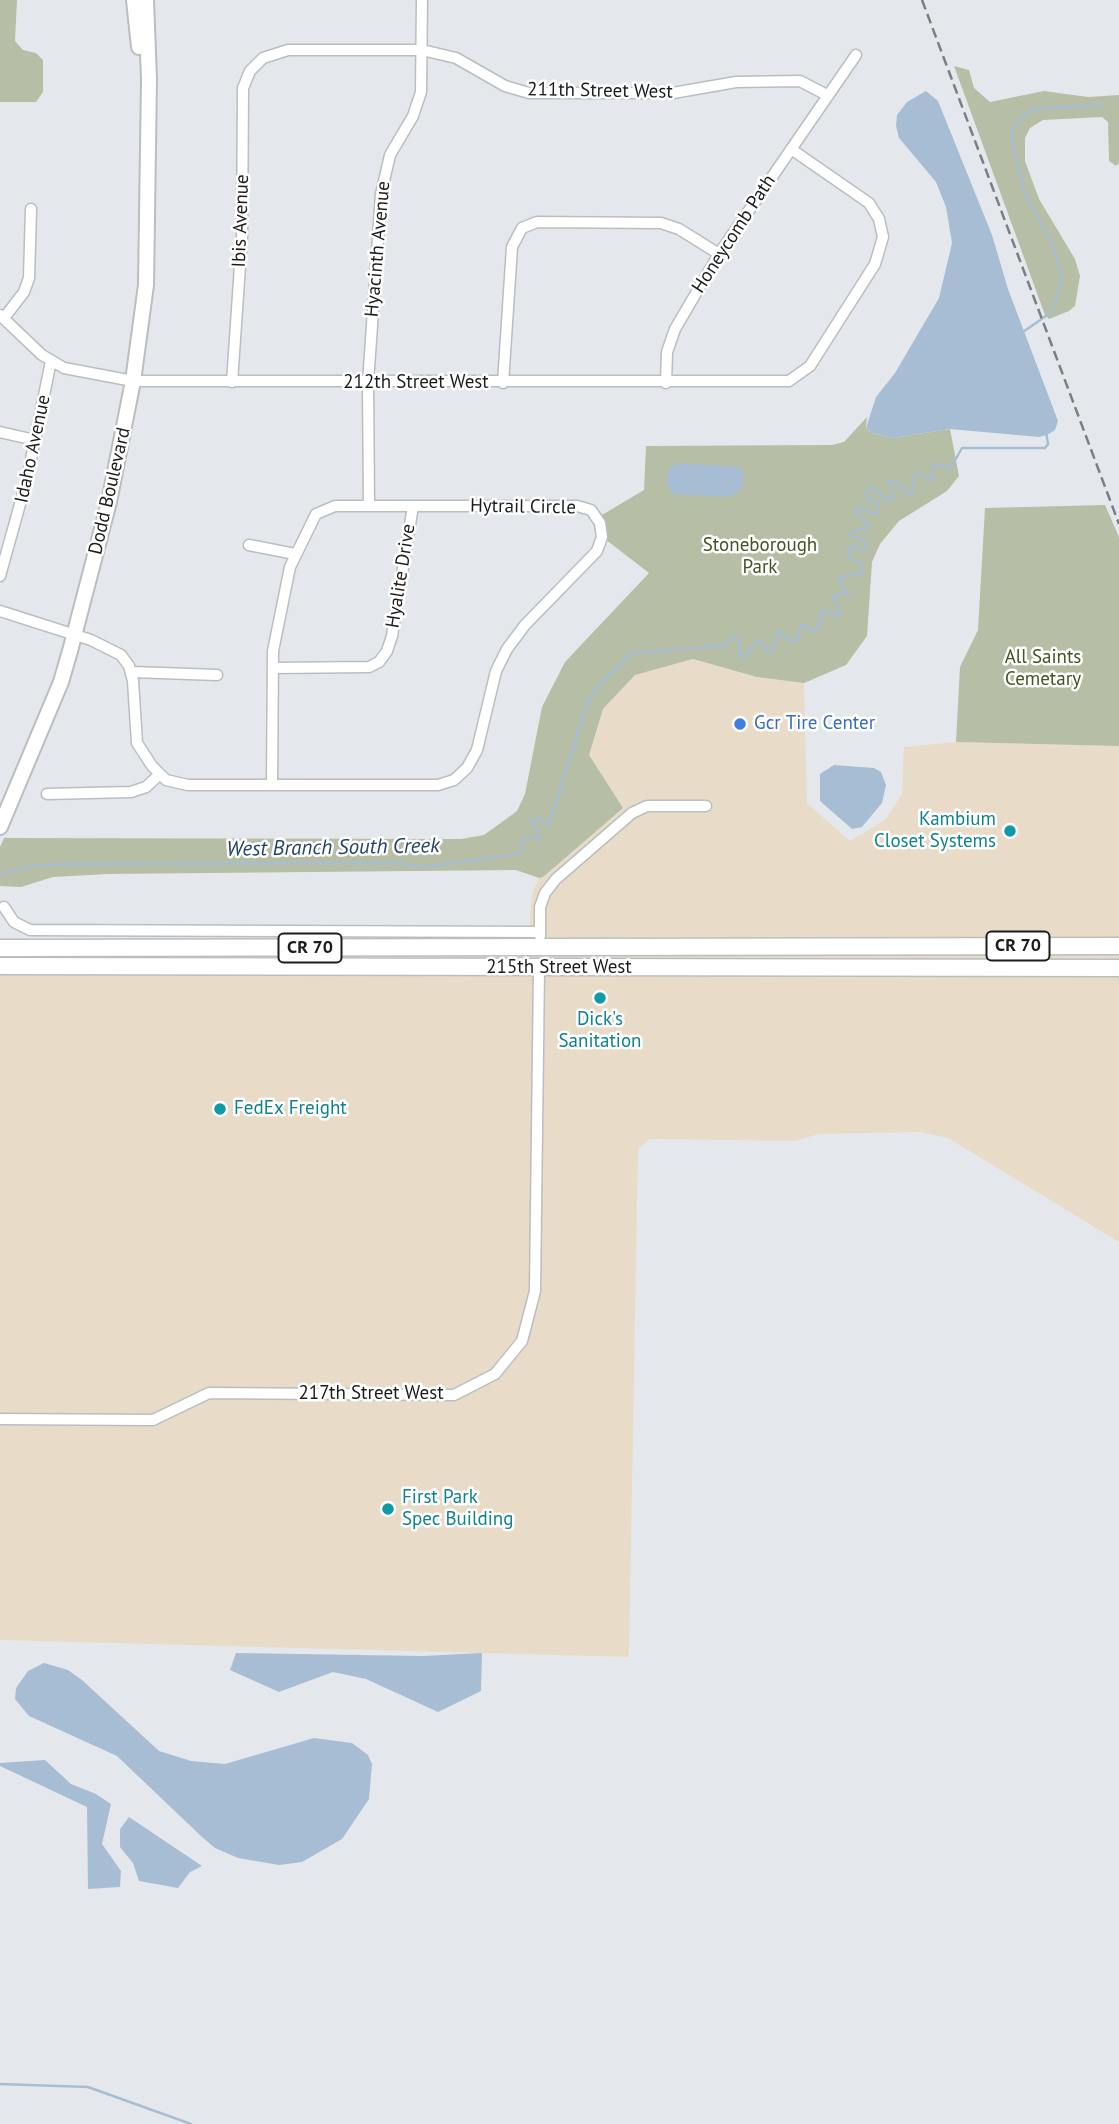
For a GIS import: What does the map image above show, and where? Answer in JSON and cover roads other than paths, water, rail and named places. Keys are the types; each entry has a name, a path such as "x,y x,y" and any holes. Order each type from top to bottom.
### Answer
{"main road":[{"name":"Dodd Boulevard","path":"134,0 146,139"},
{"name":"Dodd Boulevard","path":"0,827 61,682 110,502 133,381 146,285 149,69 146,0"},
{"path":"0,939 80,949"},
{"name":"215th Street West","path":"0,948 80,949 540,939 649,947 1119,946"},
{"path":"428,968 460,962 525,958 540,939"},
{"path":"539,968 546,961 560,957 613,954 649,947"},
{"path":"1004,968 1034,962 1100,959 1119,953"},
{"name":"215th Street West","path":"0,966 1119,968"}],"street":[{"name":"Hyacinth Avenue","path":"369,506 368,383 383,181 390,155 419,100 422,0"},
{"name":"211th Street West","path":"255,64 279,51 422,50 456,58 505,86 529,93 689,92 736,82 800,81 827,94"},
{"name":"Honeycomb Path","path":"666,383 667,352 671,336 719,254 856,55"},
{"name":"Ibis Avenue","path":"232,382 242,237 242,97 246,79 255,64"},
{"name":"212th Street West","path":"2,317 51,361 64,368 133,381 789,382 807,370 880,255 882,227 869,203 792,149"},
{"path":"2,317 24,292 29,278 31,209"},
{"path":"503,383 512,247 522,228 537,222 661,223 679,229 719,254"},
{"name":"Idaho Avenue","path":"0,576 2,559 35,440 51,361"},
{"path":"0,432 35,440"},
{"name":"Hytrail Circle","path":"160,774 166,780 188,785 272,785 438,785 454,780 467,768 477,750 496,671 507,649 525,625 597,551 601,537 600,523 591,510 577,506 335,506 316,514 295,554 275,639 272,785"},
{"name":"Hyalite Drive","path":"273,668 369,667 379,662 387,651 392,636 412,506"},
{"path":"249,545 295,554"},
{"path":"0,611 74,635 121,655 132,672 137,743 160,774 146,787 131,792 47,794"},
{"path":"132,672 217,675"},
{"path":"540,939 540,907 545,893 556,879 632,813 647,806 706,806"},
{"name":"215th Street West","path":"4,907 14,922 30,930 540,939"},
{"name":"217th Street West","path":"0,1419 153,1420 209,1393 454,1395 495,1374 522,1340 535,1291 539,968"}],"water":[{"path":"926,91 938,101 992,235 1008,289 1058,421 1055,430 1047,435 1039,437 950,429 893,438 873,433 866,428 876,397 895,373 939,298 952,243 946,207 936,182 899,138 896,126 897,115 907,102"},
{"path":"677,463 740,467 744,473 741,491 727,497 673,494 667,485 668,470"},
{"path":"834,765 874,768 881,772 886,785 882,803 862,827 852,829 820,801 820,774"},
{"path":"236,1653 423,1656 482,1653 481,1691 438,1712 366,1679 333,1672 279,1692 230,1670"},
{"path":"44,1663 68,1670 82,1680 159,1751 191,1761 225,1764 314,1738 352,1743 368,1755 372,1764 369,1799 342,1839 302,1862 279,1865 238,1858 215,1848 117,1756 29,1716 15,1699 16,1688 28,1671"},
{"path":"45,1760 71,1784 96,1794 111,1804 102,1844 121,1871 120,1887 88,1889 87,1807 0,1766 0,1763"},
{"path":"129,1817 202,1866 190,1872 178,1888 139,1881 133,1863 120,1847 120,1829"}],"waterway":[{"name":"West Branch South Creek","path":"1023,332 1053,311 1062,276 1052,243 1024,191 1011,133 1018,120 1034,109 1102,105"},
{"name":"West Branch South Creek","path":"0,874 34,866 69,864 398,863 427,867 516,854 523,850 521,841 524,838 539,838 539,831 531,820 539,819 549,824 587,704 597,687 627,657 635,653 725,645 732,636 739,641 740,655 745,657 758,640 762,641 767,652 772,651 779,631 792,641 797,640 802,625 815,631 820,623 821,613 826,611 838,615 841,612 833,596 849,593 842,587 840,577 863,573 861,564 850,557 848,550 852,546 864,550 867,546 864,540 851,536 851,532 870,527 855,510 860,507 874,515 879,512 878,503 868,499 866,493 870,489 874,488 887,501 892,500 894,494 888,481 896,482 909,494 912,493 914,475 918,473 932,480 932,467 936,464 950,469 962,448 1045,448 1048,444 1046,432"},
{"path":"0,2084 88,2087 191,2124"}],"railway":[{"path":"922,0 1119,524"}],"place":[{"name":"Gcr Tire Center","path":"740,724"},
{"name":"Kambium Closet Systems","path":"1010,831"},
{"name":"Dick's Sanitation","path":"600,998"},
{"name":"FedEx Freight","path":"220,1109"},
{"name":"First Park Spec Building","path":"388,1509"}],"park label":[{"name":"Stoneborough Park","path":"760,557"},
{"name":"All Saints Cemetary","path":"1043,669"}]}
